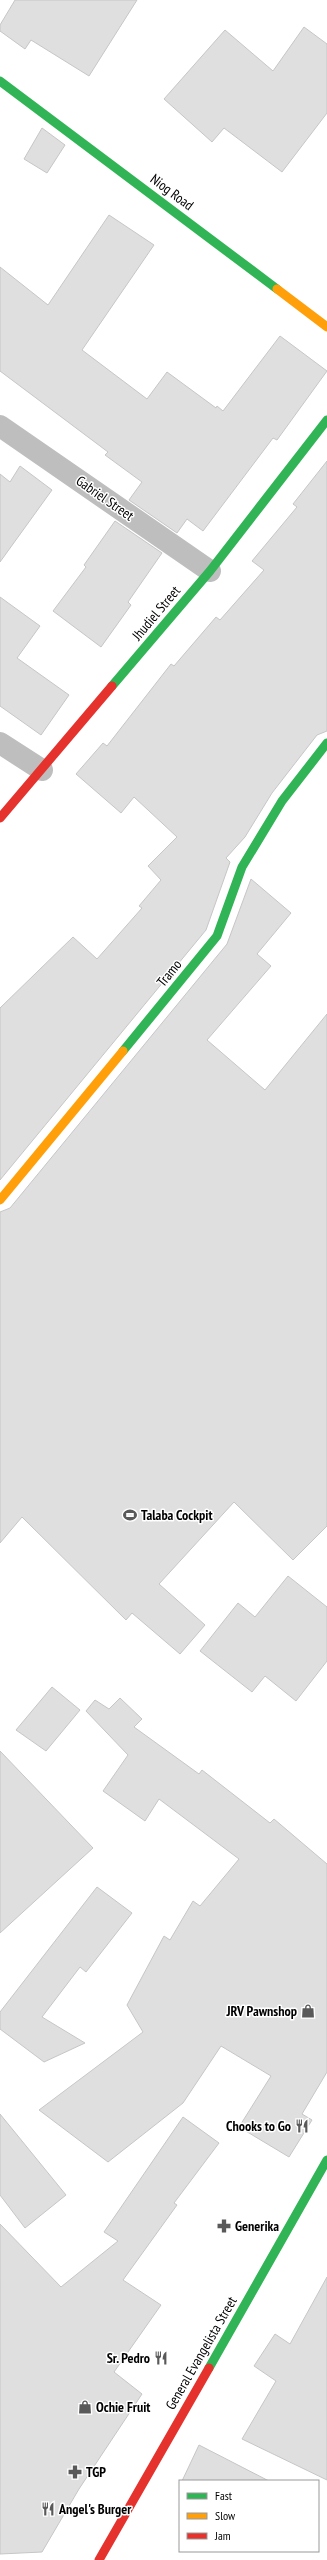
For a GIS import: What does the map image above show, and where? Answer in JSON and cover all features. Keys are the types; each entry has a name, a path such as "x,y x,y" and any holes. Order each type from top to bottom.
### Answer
{"street":[{"name":"Niog Road","path":"0,81 327,327"},
{"name":"Jhudiel Street","path":"0,818 210,571 327,420"},
{"name":"Gabriel Street","path":"0,426 210,571"},
{"path":"0,743 42,770"},
{"name":"Tramo","path":"0,1200 218,936 242,867 282,801 327,743"},
{"name":"General Evangelista Street","path":"99,2560 327,2160"}],"building":[{"path":"15,0 137,0 89,76 31,40 25,49 0,31 0,25"},
{"path":"304,27 327,44 327,113 282,172 224,128 212,142 164,99 225,30 273,71"},
{"path":"42,128 65,145 47,173 24,159"},
{"path":"109,215 154,245 82,350 147,399 167,372 216,408 217,406 223,411 280,336 327,371 277,440 273,438 203,531 187,519 177,533 129,500 142,482 105,455 108,452 0,371 0,267 48,305"},
{"path":"327,461 327,731 317,735 272,793 245,837 226,858 230,862 206,930 0,1180 0,1008 73,937 97,959 142,908 139,906 161,880 148,866 177,837 134,797 121,813 76,774 103,743 107,746 171,664 174,666 216,617 220,620 264,570 252,561 297,507 293,504"},
{"path":"20,466 52,490 0,562 0,474 10,482"},
{"path":"115,521 162,553 128,602 131,605 101,647 53,611 86,567 84,565"},
{"path":"0,597 40,626 17,658 69,695 41,735 0,706"},
{"path":"251,879 291,913 257,954 271,966 207,1040 265,1090 327,1014 327,1526 293,1560 234,1502 159,1584 205,1625 180,1654 132,1613 126,1620 22,1517 0,1543 0,1212 10,1208 227,944"},
{"path":"288,1576 327,1607 327,1661 296,1701 265,1676 252,1692 200,1651 238,1603 255,1617"},
{"path":"52,1687 80,1710 46,1751 16,1730"},
{"path":"120,1698 142,1719 134,1727 199,1774 202,1770 270,1823 274,1819 327,1864 327,2072 302,2114 312,2120 289,2157 239,2127 271,2076 221,2046 183,2103 108,2162 39,2110 143,2032 127,2005 164,1936 170,1940 193,1901 200,1906 239,1859 159,1799 145,1821 103,1791 128,1755 86,1711 95,1700 109,1709"},
{"path":"0,1751 93,1848 0,1933"},
{"path":"97,1887 132,1913 86,1972 80,1967 42,2017 85,2043 44,2062 0,2029 0,2012"},
{"path":"0,2114 66,2195 25,2228 0,2195"},
{"path":"183,2117 219,2143 174,2203 177,2205 123,2280 161,2305 114,2372 142,2394 79,2489 42,2552 0,2554 0,2224 61,2287 118,2241 104,2232"},
{"path":"327,2277 327,2480 242,2439 276,2381 254,2366 275,2334 290,2344"},
{"path":"199,2445 267,2480 182,2480"}],"traffic: fast":[{"path":"0,81 277,289"},
{"path":"112,686 210,571 327,420"},
{"path":"123,1051 217,936 242,867 282,801 327,743"},
{"path":"209,2368 327,2160"}],"traffic: slow":[{"path":"277,289 327,327"},
{"path":"0,1200 123,1051"}],"traffic: jam":[{"path":"0,818 112,686"},
{"path":"99,2560 209,2368"}],"place":[{"name":"Talaba Cockpit","path":"130,1515"},
{"name":"JRV Pawnshop","path":"308,2011"},
{"name":"Chooks to Go","path":"302,2126"},
{"name":"Generika","path":"224,2226"},
{"name":"Sr. Pedro","path":"161,2358"},
{"name":"Ochie Fruit","path":"85,2407"},
{"name":"TGP","path":"75,2472"},
{"name":"Angel's Burger","path":"48,2509"}]}
